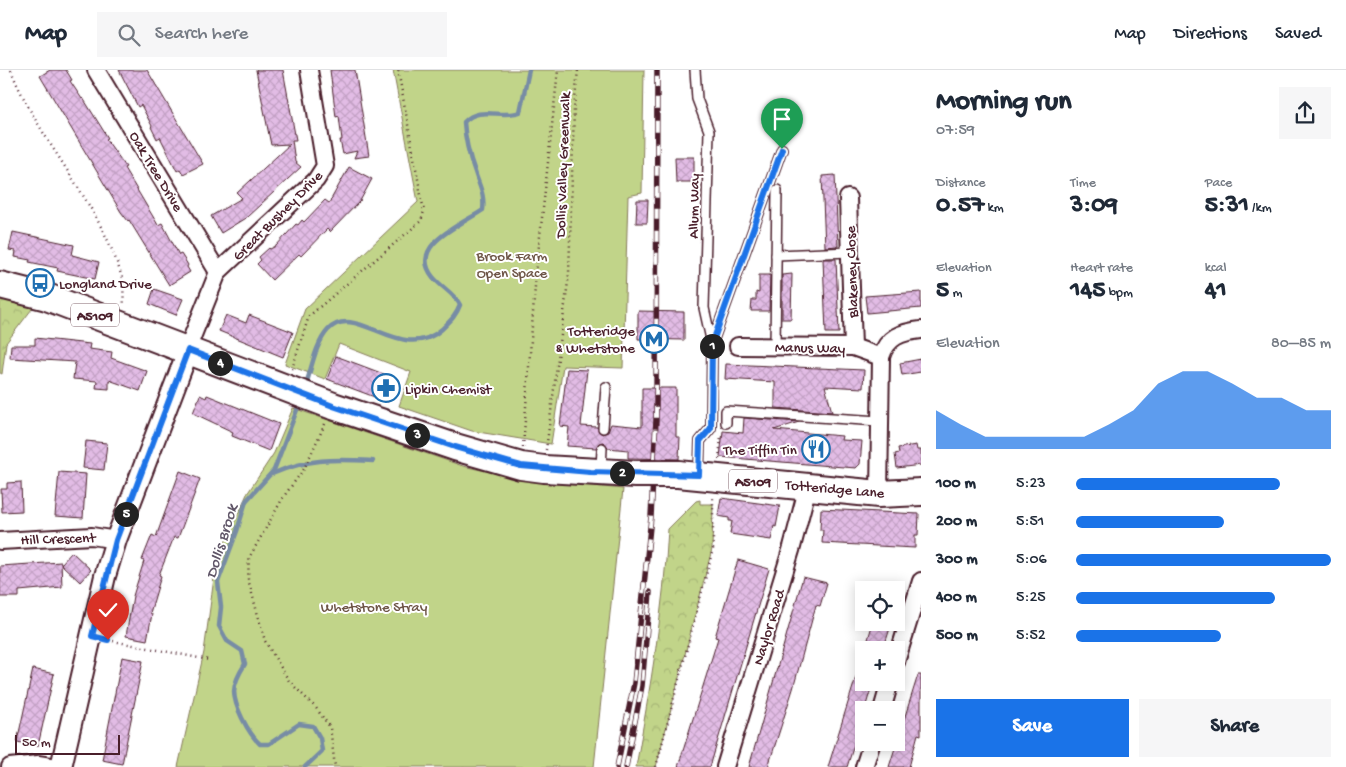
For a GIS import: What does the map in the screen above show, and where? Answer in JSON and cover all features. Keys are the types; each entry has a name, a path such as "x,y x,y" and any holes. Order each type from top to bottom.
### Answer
{"main road":[{"name":"Totteridge Lane","path":"0,285 47,297 188,350 290,383 333,406 455,447 533,468 601,460 636,474 702,476 879,494 921,492"}],"street":[{"name":"Oak Tree Drive","path":"96,70 218,272"},
{"name":"Great Bushey Drive","path":"188,350 218,272 316,180 325,166 309,70"},
{"name":"Blakeney Close","path":"848,198 852,347"},
{"path":"879,494 878,421 881,357 884,346 892,338 901,333 921,330"},
{"name":"Manus Way","path":"738,346 852,347 881,357"},
{"path":"62,767 116,540 188,350"},
{"name":"Naylor Road","path":"725,767 792,547 808,486"},
{"name":"Hill Crescent","path":"0,541 92,536 116,540"},
{"path":"902,641 921,581"},
{"path":"864,767 869,751"},
{"path":"10,767 38,764 57,767"}],"lane":[{"name":"Allum Way","path":"695,70 697,99 708,131 704,308 712,344 711,428 700,441 702,476"},
{"name":"Allum Way","path":"712,344 782,149"},
{"path":"775,346 777,190"},
{"path":"776,255 850,252"},
{"path":"603,428 606,387"},
{"path":"726,423 726,411 878,421"}],"path":[{"path":"11,70 62,165 106,235 123,280 124,326"},
{"path":"290,383 309,316 421,221 424,211 398,70"},
{"path":"533,468 526,431 536,273 558,70"},
{"name":"Dollis Valley Greenwalk","path":"533,468 547,434 569,274 574,109 578,70"},
{"path":"333,406 304,469 284,496 249,558 248,579 265,641 289,681 316,708 330,727 335,767"},
{"path":"656,767 713,549 702,476 721,426 726,423"},
{"path":"92,636 209,660"}],"green space":[{"name":"Brook Farm Open Space","path":"393,70 644,70 642,193 628,196 623,368 563,366 551,444 472,431 399,406 411,372 339,344 325,379 285,364 305,309 418,202"},
{"path":"0,295 35,305 6,343 2,374 0,373"},
{"name":"Whetstone Stray","path":"293,408 463,466 522,479 623,489 594,767 178,767 204,652 216,563 247,494 274,453"},
{"path":"700,500 700,504 713,504 712,549 656,767 636,767 660,619 668,529 696,501"}],"building":[{"path":"50,70 66,70 72,80 70,81 83,98 108,138 106,139 126,167 124,168 158,225 162,223 179,255 181,254 188,265 187,267 190,272 169,285 129,220 121,212 40,76"},
{"path":"119,70 147,70 203,164 183,174 180,169 177,171 160,137 157,139 141,105 138,107"},
{"path":"256,70 283,70 296,140 292,140 295,162 301,167 247,217 221,233 211,216 242,198 237,193 290,144 271,145"},
{"path":"330,70 355,70 369,156 354,158 357,151 343,154 340,140 342,140 339,116 336,117"},
{"path":"675,157 694,157 694,182 676,182"},
{"path":"349,167 372,179 360,201 330,232 327,229 301,256 299,254 272,280 257,264 261,260 259,257 269,248 276,246 296,224 298,225 302,220 304,222 325,200 329,203"},
{"path":"835,175 838,246 825,247 822,176"},
{"path":"637,200 648,200 647,223 636,223"},
{"path":"13,232 74,245 72,255 99,262 95,279 57,271 58,268 15,257 16,251 9,250"},
{"path":"823,259 836,259 839,333 826,333"},
{"path":"792,274 791,319 782,319 782,275"},
{"path":"759,275 770,275 769,311 751,311 752,300 756,300 756,292 759,293"},
{"path":"154,289 183,299 176,315 149,304"},
{"path":"921,292 921,308 867,313 865,296"},
{"path":"638,311 684,312 684,340 638,339"},
{"path":"226,315 246,323 249,315 293,332 283,357 219,331"},
{"path":"35,338 90,344 89,349 112,352 111,358 147,371 140,391 109,380 109,389 96,388 97,381 73,379 75,362 10,358 11,345 35,345"},
{"path":"336,356 397,379 388,402 327,379"},
{"path":"921,359 921,372 902,375 900,363"},
{"path":"726,364 864,370 863,388 825,386 832,412 775,408 775,382 725,379"},
{"path":"567,369 587,370 581,426 597,427 602,434 608,432 611,424 642,427 642,388 676,388 676,437 680,437 679,459 628,458 628,450 608,448 603,442 599,443 596,448 567,446 569,427 560,426"},
{"path":"200,395 206,398 207,395 279,424 269,451 232,436 233,432 193,413"},
{"path":"744,418 799,422 774,430 842,436 841,440 862,441 860,464 856,468 720,457 723,431 743,433"},
{"path":"86,441 107,443 104,470 83,468"},
{"path":"916,445 917,450 921,450 921,465 897,468 895,454 899,453 898,448"},
{"path":"180,471 200,479 178,538 174,537 159,575 161,576 150,613 152,614 147,640 126,636 133,596 144,561 142,560 152,535 156,537"},
{"path":"59,472 86,474 83,518 55,516"},
{"path":"21,482 22,511 2,512 1,489 7,489 7,483"},
{"path":"721,498 780,506 776,527 774,526 771,540 730,534 732,521 729,521 729,518 718,516"},
{"path":"821,509 919,514 918,535 915,535 915,548 822,543 823,530 820,530"},
{"path":"72,552 91,570 80,582 61,564"},
{"path":"738,560 769,569 710,767 678,767 718,638 715,637"},
{"path":"61,562 62,587 19,591 19,597 0,597 0,566"},
{"path":"803,577 827,583 820,606 816,605 793,689 768,767 749,767"},
{"path":"870,631 889,631 886,641 868,641"},
{"path":"122,657 143,661 122,764 102,760"},
{"path":"33,669 54,674 38,746 17,742"},
{"path":"918,675 921,675 921,735 918,734 909,767 889,767 894,751 905,751 905,716"},
{"path":"855,680 855,691 870,691 867,701 855,701 855,741 853,748 847,767 828,767"}],"waterway":[{"name":"Dollis Brook","path":"305,388 320,343 328,330 339,323 352,322 395,338 411,341 426,338 442,329 455,315 460,305 455,297 433,277 427,266 427,255 432,245 441,237 483,210 482,195 469,153 464,122 477,114 513,114 520,112 529,70"},
{"name":"Dollis Brook","path":"300,402 274,470 246,501 218,582 221,607 219,626 227,641 242,651 245,664 237,678 234,691 234,697 242,718 260,744 269,744 299,724 313,726 320,738 322,751 305,767"},
{"path":"272,474 309,462 373,461"}],"railway":[{"path":"617,767 634,683 651,517 656,420 657,70"},
{"path":"626,767 642,686 650,592"}],"place":[{"name":"Longland Drive","path":"40,283"},
{"name":"Totteridge & Whetstone","path":"654,339"},
{"name":"Lipkin Chemist","path":"386,388"},
{"name":"The Tiffin Tin","path":"816,449"}],"route":[{"path":"108,640 92,636 105,576 116,540 164,419 188,350 333,406 455,447 521,466 590,472 699,475 700,441 711,428 712,344 782,149"}]}
